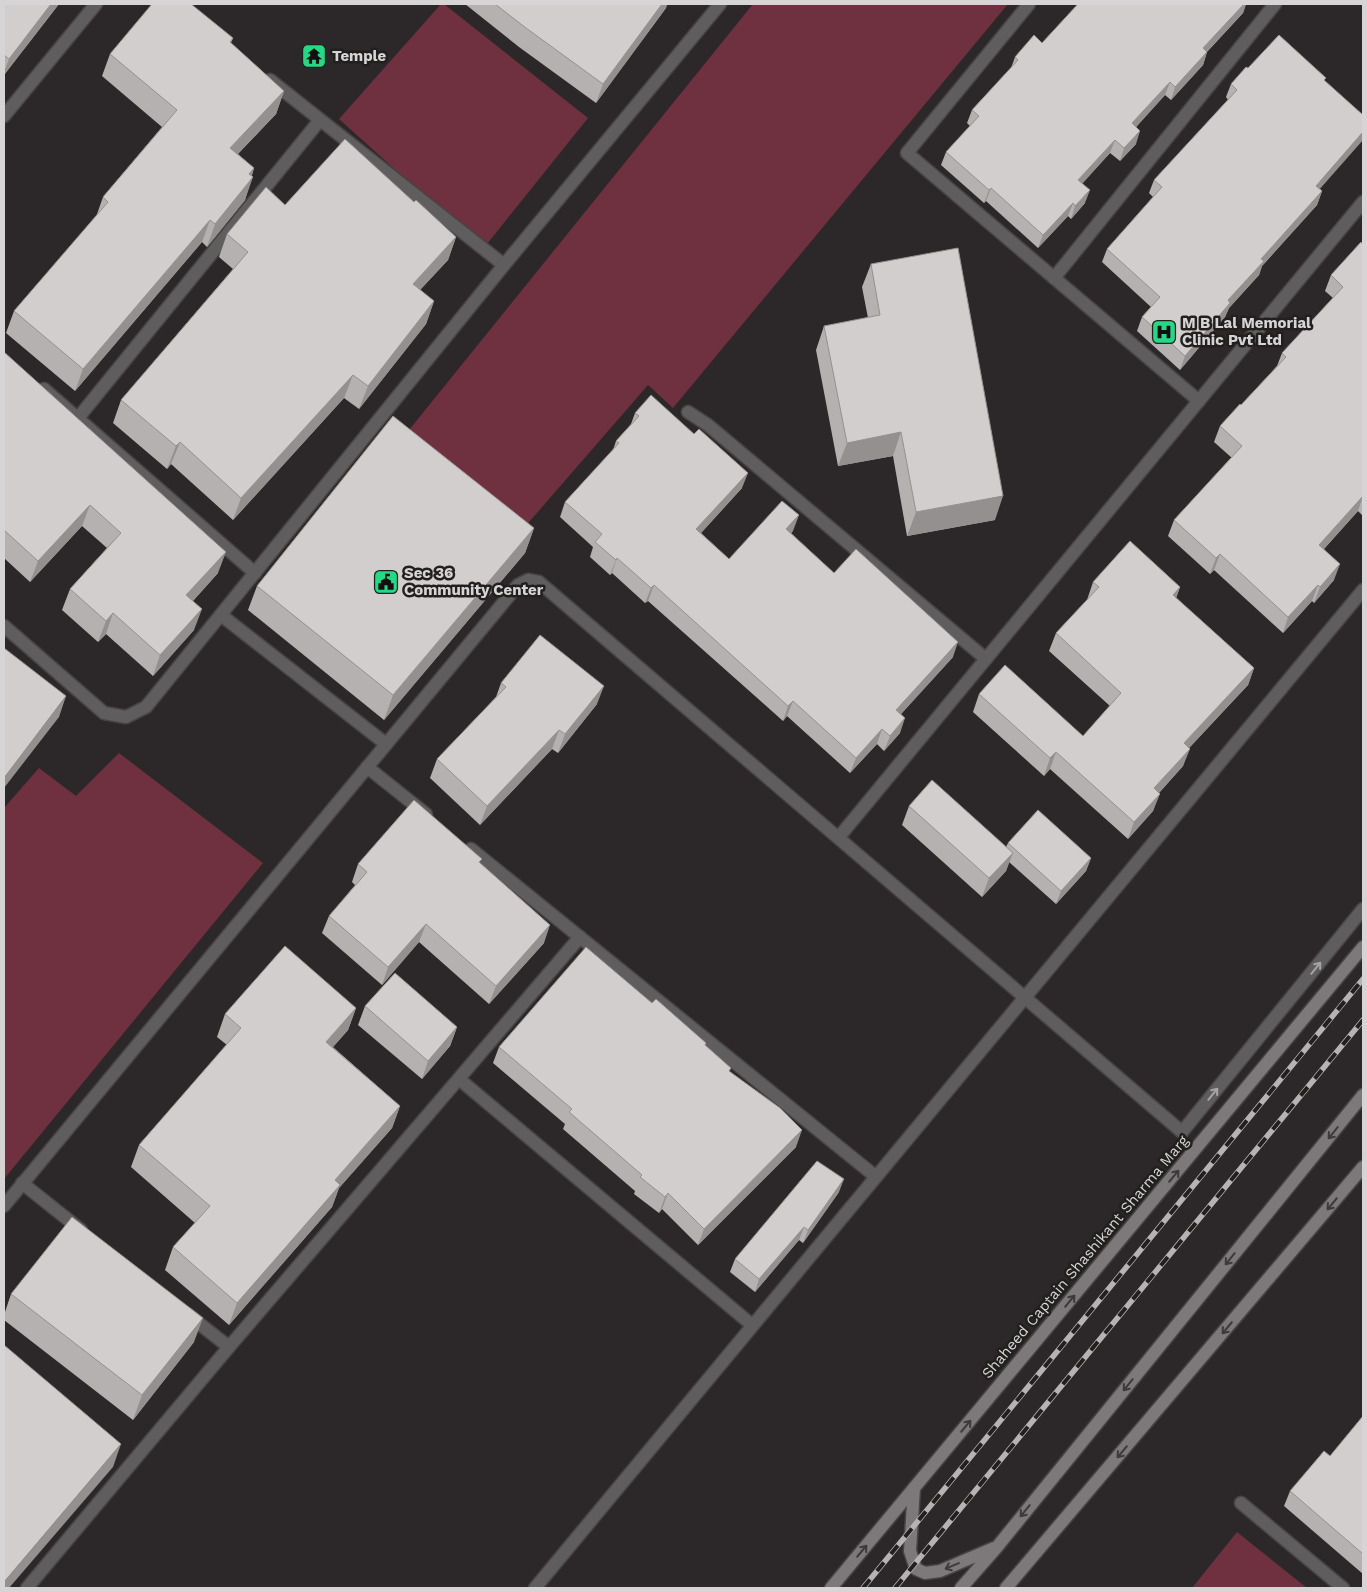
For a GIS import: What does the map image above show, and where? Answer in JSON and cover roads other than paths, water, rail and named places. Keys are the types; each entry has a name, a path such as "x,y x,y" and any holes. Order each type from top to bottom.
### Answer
{"main road":[{"name":"Shaheed Captain Shashikant Sharma Marg","path":"831,1588 1363,947"},
{"path":"961,1588 997,1547 1363,1095"},
{"path":"1006,1588 1363,1167"},
{"path":"914,1488 910,1551 916,1569 925,1573 940,1570 997,1547"}],"street":[{"path":"4,116 96,4"},
{"path":"4,626 104,713 126,717 146,707 504,265 720,4"},
{"path":"1029,4 907,153 1200,401"},
{"path":"1054,278 1275,4"},
{"path":"259,71 504,265"},
{"path":"78,418 320,120"},
{"path":"839,838 1363,202"},
{"path":"34,380 256,573"},
{"path":"688,412 708,426 986,659"},
{"path":"4,1206 518,585 528,580 539,582 1182,1132 1363,909"},
{"path":"535,1588 1363,590"},
{"path":"221,615 386,744"},
{"path":"367,767 436,821"},
{"path":"458,840 875,1176"},
{"path":"27,1588 229,1347 580,937"},
{"path":"459,1079 752,1325"},
{"path":"22,1184 91,1238"},
{"path":"176,1304 229,1347"},
{"path":"1241,1503 1343,1588"}],"railway":[{"path":"863,1588 1363,979"},
{"path":"895,1588 1363,1020"}],"place":[{"name":"Temple","path":"314,56"},
{"name":"M B Lal Memorial Clinic Pvt Ltd","path":"1164,332"},
{"name":"Sec 36 Community Center","path":"386,582"}]}
